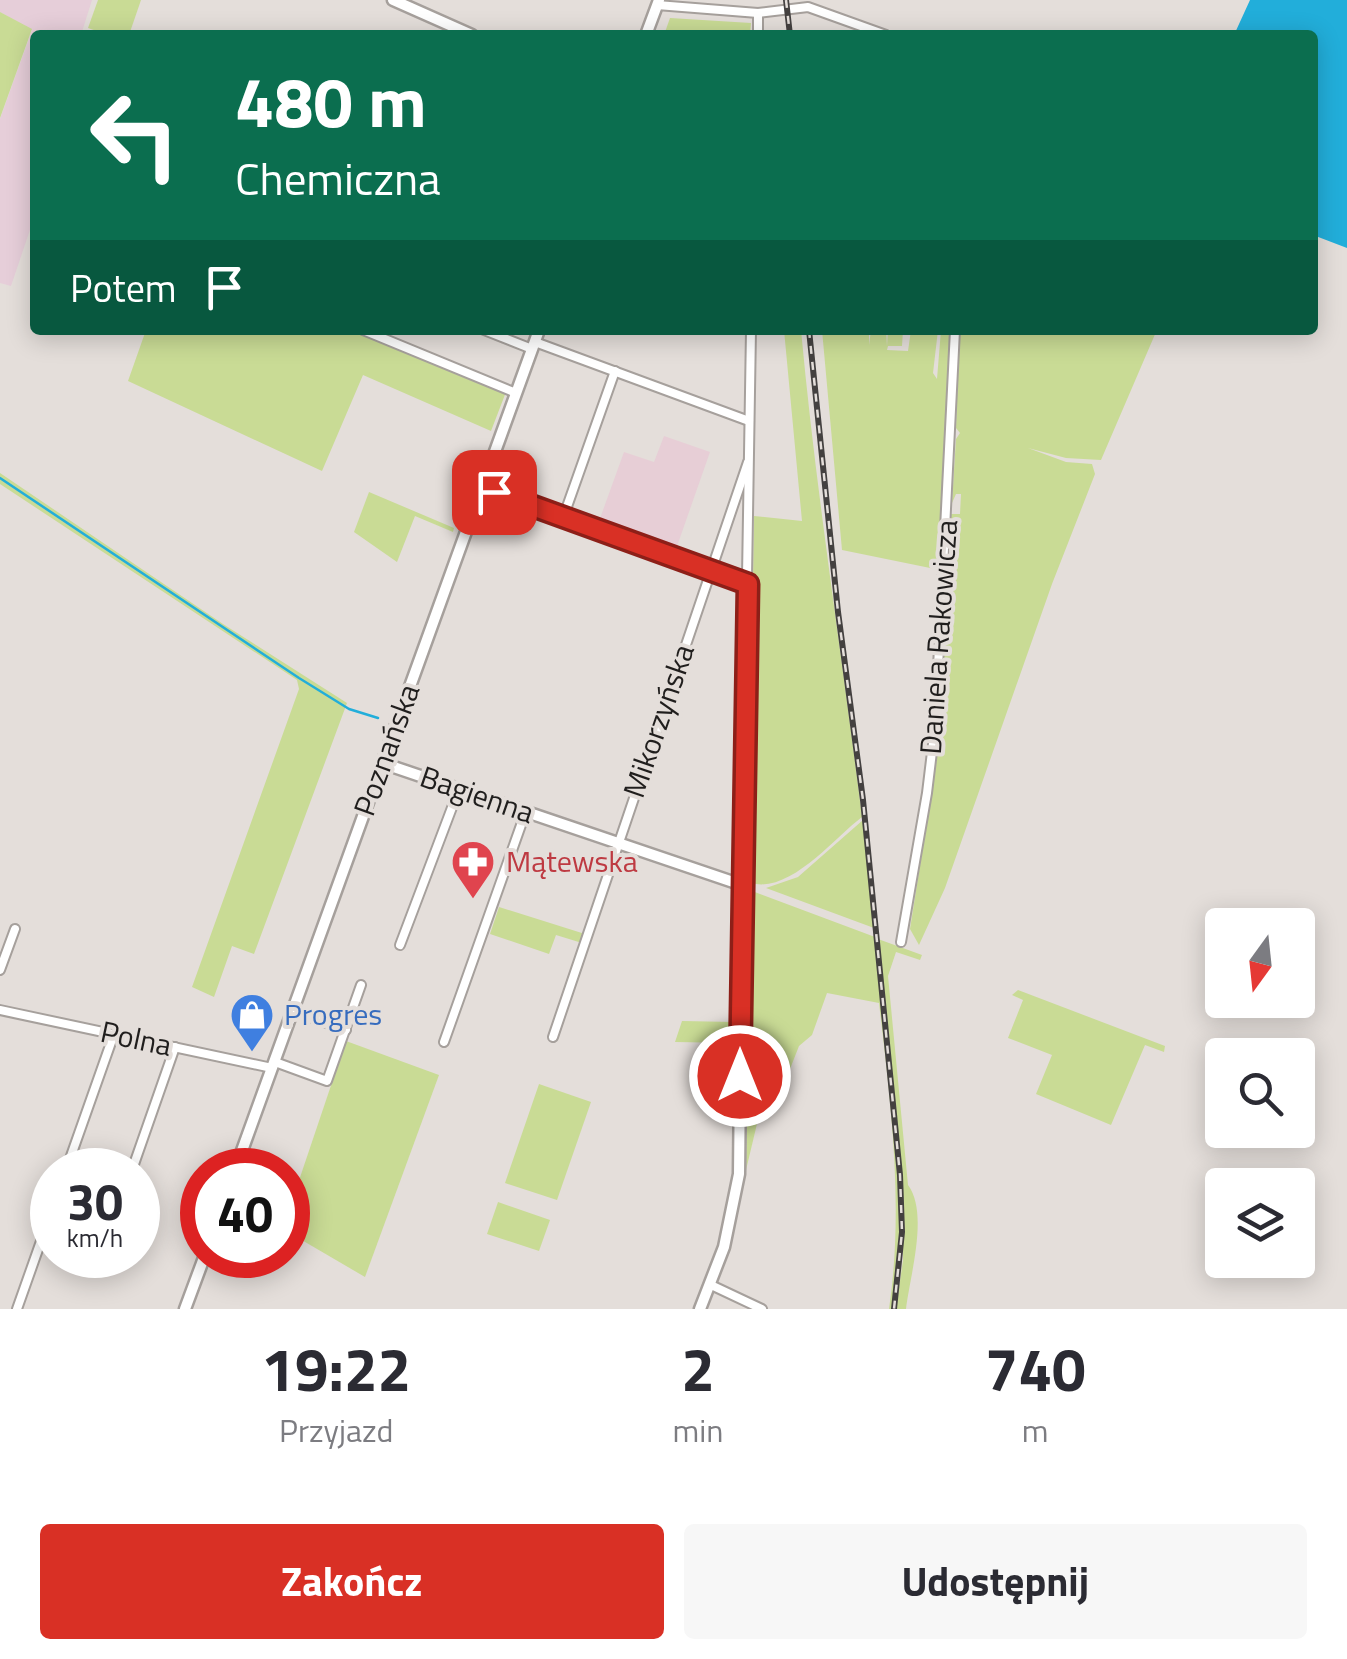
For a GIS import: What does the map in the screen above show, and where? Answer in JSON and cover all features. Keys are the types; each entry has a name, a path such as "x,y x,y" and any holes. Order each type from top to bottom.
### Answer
{"main road":[{"path":"393,0 461,30"},
{"path":"648,30 658,2"},
{"name":"Poznańska","path":"244,1148 537,335"},
{"name":"Bagienna","path":"382,762 742,885"},
{"path":"700,1309 728,1232 740,1162 742,885"},
{"path":"185,1309 196,1278"}],"street":[{"path":"658,2 758,13 812,8 872,30"},
{"path":"758,13 758,30"},
{"path":"383,335 516,393"},
{"path":"500,335 615,371 749,420"},
{"path":"742,885 750,335"},
{"name":"Daniela Rakowicza","path":"901,942 935,727 956,335"},
{"path":"563,518 615,371"},
{"name":"Mikorzyńska","path":"553,1037 748,462"},
{"path":"482,488 748,584"},
{"path":"738,491 748,493"},
{"path":"400,945 459,789"},
{"path":"444,1042 526,812"},
{"path":"0,970 15,929"},
{"path":"293,1010 346,1030 361,984"},
{"name":"Polna","path":"0,1010 274,1065 327,1081 346,1030"},
{"path":"74,1148 114,1034"},
{"path":"140,1148 175,1047"},
{"path":"17,1309 30,1272"},
{"path":"711,1285 762,1309"}],"shaded area":[{"path":"0,0 92,0 83,30 32,30 0,12"},
{"path":"30,36 30,230 11,286 0,283 0,119"},
{"path":"664,436 710,452 675,552 598,524 624,452 654,462"}],"green space":[{"path":"98,0 141,0 131,30 88,28"},
{"path":"0,12 32,29 0,118"},
{"path":"670,18 751,23 750,30 666,30"},
{"path":"144,335 363,335 506,392 491,431 363,375 322,471 128,381"},
{"path":"784,335 801,335 862,817 796,872 766,884 751,883 754,516 802,521"},
{"path":"822,335 869,335 869,345 870,335 886,335 887,346 888,335 903,335 902,346 888,346 887,350 908,351 910,335 937,335 933,373 937,379 941,335 952,335 940,570 842,550"},
{"path":"959,335 1155,335 1101,460 1066,458 1028,448 1066,462 1092,464 1095,474 945,888 919,945 910,929 936,764 951,514 960,514 961,494 956,494 952,503 956,439 960,433 956,428"},
{"path":"0,473 347,703 254,954 232,946 214,997 192,987 299,689 297,680 0,484"},
{"path":"369,492 454,528 453,532 415,516 397,562 354,532"},
{"path":"863,820 874,928 766,888 798,877"},
{"path":"752,891 875,937 899,1170 900,1217 893,1309 889,1309 896,1194 879,1003 827,993 812,1035 799,1046 777,1102 761,1107 746,1170"},
{"path":"499,907 585,934 582,943 556,935 549,954 490,934"},
{"path":"878,939 922,955 920,960 896,952 888,976 908,1185 914,1197 918,1228 906,1309 896,1309 903,1260 903,1203"},
{"path":"1018,990 1165,1046 1164,1052 1145,1045 1111,1125 1036,1094 1052,1055 1008,1038 1023,1000 1012,995"},
{"path":"682,1021 734,1022 734,1043 675,1042"},
{"path":"346,1041 439,1075 365,1277 310,1245 310,1148"},
{"path":"539,1084 591,1102 557,1200 505,1183"},
{"path":"498,1202 550,1220 539,1251 487,1234"}],"water":[{"path":"1250,0 1347,0 1347,248 1318,237 1318,30 1236,30"}],"waterway":[{"path":"0,478 299,678 349,709 378,718"}],"railway":[{"path":"786,0 789,30"},
{"path":"810,335 838,612 863,800 900,1175 902,1232 894,1309"}],"place":[{"name":"Mątewska","path":"473,900"},
{"name":"Progres","path":"252,1053"}],"route":[{"path":"494,492 748,584 740,1076"}]}
